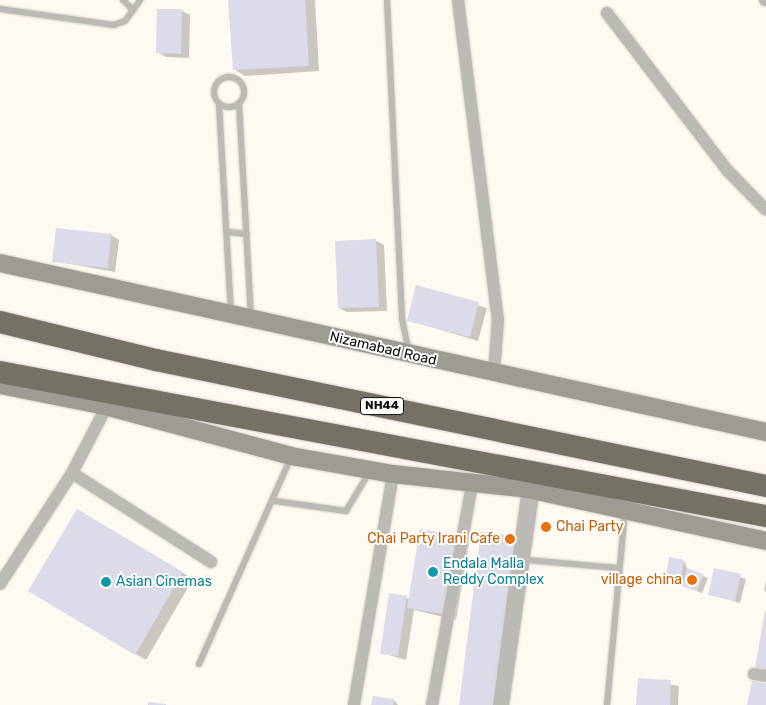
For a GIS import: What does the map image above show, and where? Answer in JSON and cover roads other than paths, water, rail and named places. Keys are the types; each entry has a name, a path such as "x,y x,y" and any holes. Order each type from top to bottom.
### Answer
{"highway":[{"name":"NH44","path":"0,322 156,360 766,486"},
{"path":"0,372 109,401 766,516"}],"main road":[{"name":"Nizamabad Road","path":"0,263 231,317 766,432"},
{"path":"0,385 109,401 292,456 393,474 473,480 532,490 766,541"}],"street":[{"path":"458,0 498,319 494,374"},
{"path":"607,13 728,171 766,210"},
{"path":"0,584 72,473 109,401"},
{"path":"72,473 211,562"},
{"path":"354,705 393,474"},
{"path":"432,705 473,480"},
{"path":"499,705 532,490"}],"lane":[{"path":"123,0 133,10"},
{"path":"0,10 114,25 125,21 140,0"},
{"path":"387,0 402,319 410,355"},
{"path":"231,317 228,232 219,105 213,90 224,77 240,81 244,88 240,103 252,320"},
{"path":"219,105 231,107 240,103"},
{"path":"228,232 247,234"},
{"path":"199,664 275,501 292,456"},
{"path":"275,501 346,511 371,470"},
{"path":"506,705 527,560 532,490"},
{"path":"607,705 621,580 618,568 625,510"},
{"path":"527,560 618,568"}],"place":[{"name":"Chai Party","path":"546,527"},
{"name":"Chai Party Irani Cafe","path":"510,539"},
{"name":"Endala Malla Reddy Complex","path":"433,572"},
{"name":"village china","path":"692,580"},
{"name":"Asian Cinemas","path":"106,582"}]}
